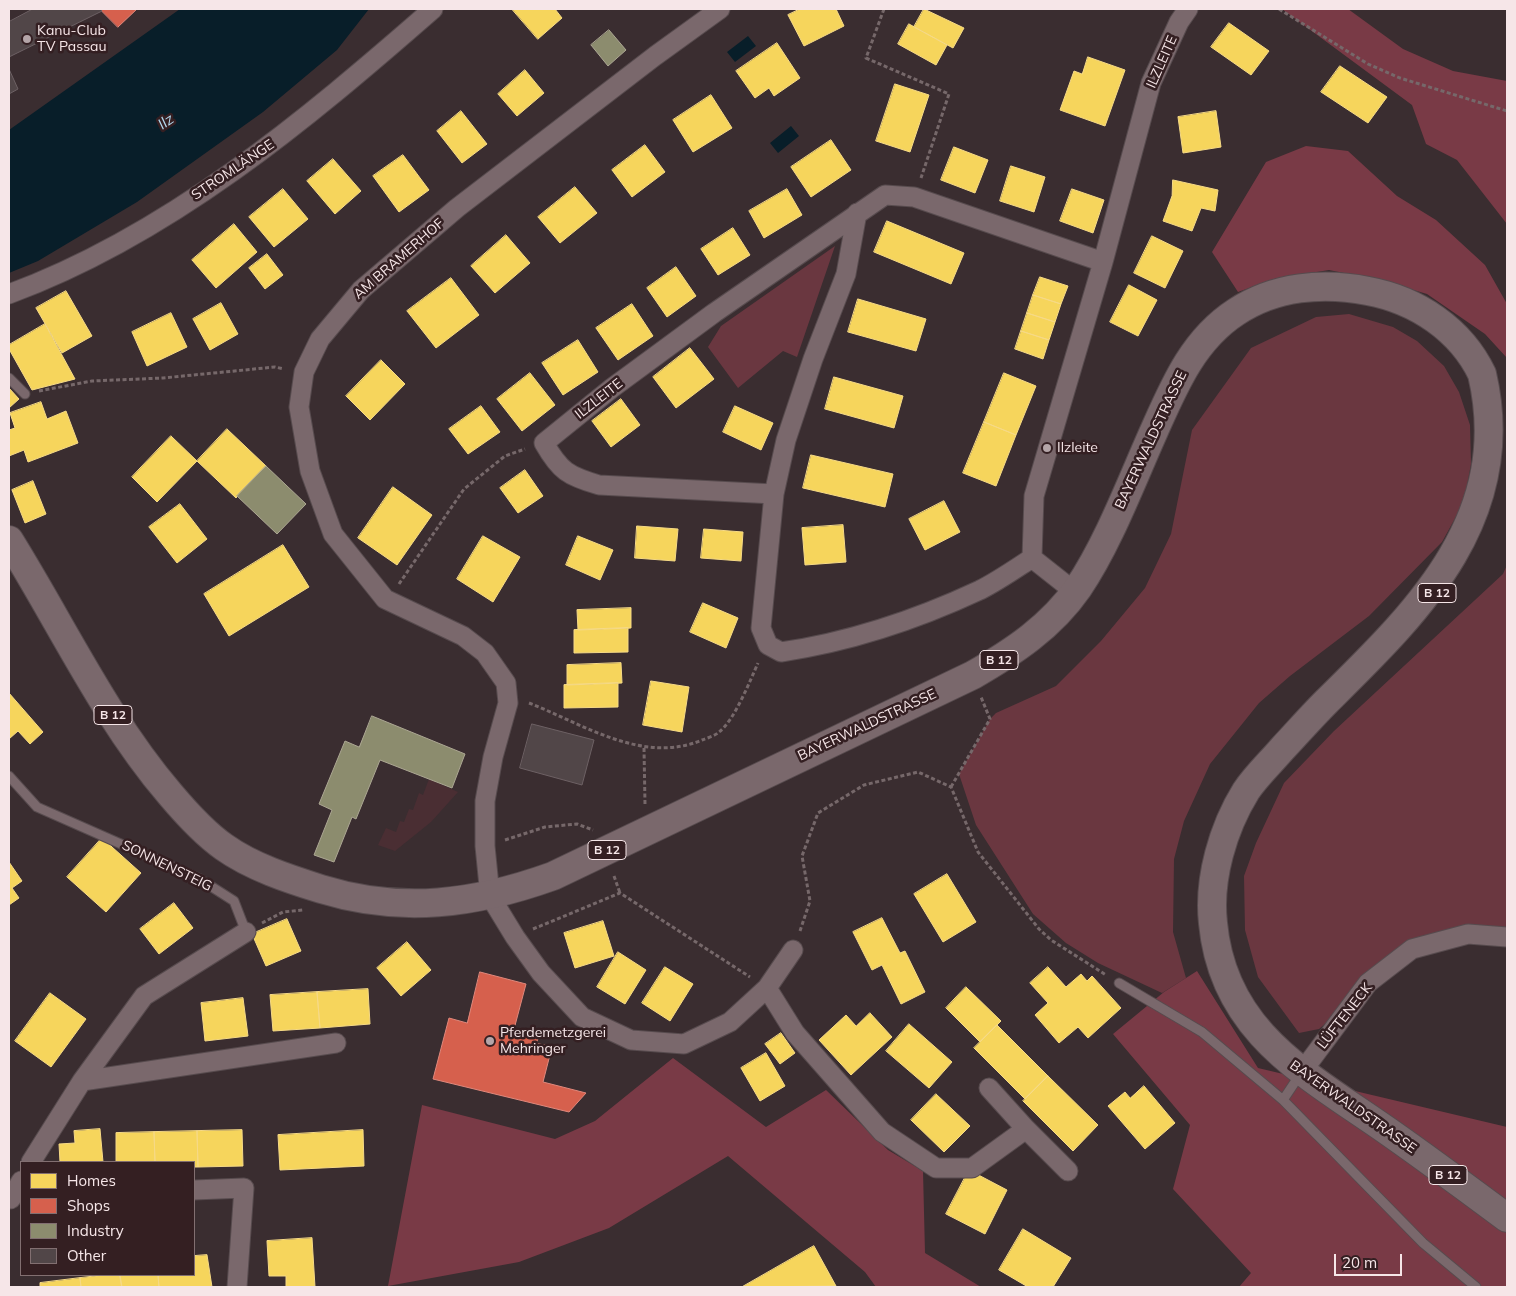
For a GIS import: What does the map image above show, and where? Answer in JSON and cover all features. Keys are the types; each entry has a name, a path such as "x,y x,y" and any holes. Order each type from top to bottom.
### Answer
{"main road":[{"name":"BAYERWALDSTRASSE","path":"9,540 142,761 188,815 224,847 250,862 308,885 343,896 404,903 441,903 490,896 553,876 973,675 1017,649 1044,627 1075,592 1104,540 1175,383 1195,350 1236,312 1287,289 1340,286 1370,291 1416,307 1456,336 1475,360 1486,380 1497,415 1501,446 1499,478 1485,526 1455,572 1427,605 1324,703 1246,792 1232,819 1216,868 1212,892 1212,920 1217,950 1225,974 1253,1026 1301,1073 1388,1131 1507,1218"}],"street":[{"name":"STROMLÄNGE","path":"9,294 119,243 240,168 335,94 433,9"},
{"name":"AM BRAMERHOF","path":"490,896 485,846 485,801 493,757 508,703 506,683 485,653 463,636 385,599 333,534 310,471 299,407 304,372 320,339 361,290 458,208 655,56 720,9"},
{"name":"ILZLEITE","path":"1032,558 1034,496 1103,262 1151,83 1179,22 1188,9"},
{"name":"ILZLEITE","path":"544,443 612,388 714,313 885,195 914,197 1103,262"},
{"path":"857,214 846,274 813,358 786,440 774,494 761,628 768,644 781,652 814,647 924,614 982,589 1032,558 1075,592"},
{"path":"544,443 556,464 576,478 599,485 774,494"},
{"path":"490,896 514,937 541,973 582,1017 632,1040 684,1044 730,1022 768,988 793,950"},
{"path":"32,1161 82,1081 144,996 246,932"},
{"name":"LÜFTENECK","path":"1301,1073 1368,983 1412,949 1468,934 1507,937"},
{"path":"768,988 794,1033 882,1132 936,1168 972,1168 1026,1130"},
{"path":"82,1081 336,1043"},
{"path":"989,1088 1026,1130 1068,1171"},
{"path":"14,1201 20,1183"},
{"path":"195,1190 244,1188 237,1287"}],"lane":[{"path":"9,378 25,394"},
{"name":"SONNENSTEIG","path":"9,776 38,807 198,878 234,901 246,932"},
{"path":"1119,983 1202,1032 1283,1100 1424,1243 1476,1287"},
{"path":"1283,1100 1301,1073"}],"path":[{"path":"884,9 866,58 949,94 914,197"},
{"path":"1279,9 1368,64 1400,78 1507,111"},
{"path":"25,394 92,381 163,378 275,367 304,372"},
{"path":"385,599 403,579 464,489 506,456 544,443"},
{"path":"507,695 578,725 644,748 690,745 719,732 733,713 768,644"},
{"path":"952,787 990,719 973,675"},
{"path":"644,748 646,803"},
{"path":"793,950 810,901 802,856 818,813 864,785 918,772 952,787 978,852 1039,929 1051,940 1119,983"},
{"path":"485,846 545,827 577,824 594,831"},
{"path":"614,876 620,893 768,988"},
{"path":"514,937 620,893"},
{"path":"246,932 283,912 309,910"}],"shaded area":[{"path":"1282,9 1348,9 1403,49 1453,71 1507,81 1507,224 1457,160 1426,144 1412,105"},
{"path":"1306,146 1348,151 1397,196 1436,220 1485,265 1507,304 1507,358 1485,334 1427,294 1383,281 1329,270 1274,279 1238,292 1212,252 1266,162"},
{"path":"835,246 797,357 783,351 738,388 708,347 721,326"},
{"path":"1349,314 1393,327 1417,341 1444,366 1459,392 1470,425 1471,464 1464,502 1442,542 1369,616 1290,676 1259,703 1210,764 1184,821 1174,859 1173,932 1186,978 1162,993 1098,963 1066,943 1033,914 976,825 959,774 990,719 996,713 1056,686 1101,641 1145,588 1171,534 1192,430 1251,348 1316,317"},
{"path":"1507,565 1507,937 1412,949 1319,1029 1299,1033 1258,977 1245,930 1244,876 1256,843 1284,783 1334,731 1503,574"},
{"path":"429,779 458,792 431,822 395,851 378,845 386,828 396,832 400,821 404,822 409,809 413,810 419,793 423,795"},
{"path":"1197,971 1258,1068 1507,1127 1507,1287 1239,1287 1251,1273 1173,1189 1190,1125 1113,1034 1164,992"},
{"path":"673,1058 766,1127 826,1090 888,1150 923,1171 925,1253 981,1287 876,1287 865,1272 728,1156 609,1228 519,1262 388,1286 422,1105 555,1139 595,1121"}],"water":[{"name":"Ilz","path":"180,9 369,9 337,50 263,112 137,202 38,261 9,273 9,130"},
{"path":"748,36 756,46 735,62 727,52"},
{"path":"791,126 799,136 778,153 770,143"}],"building: Homes":[{"path":"512,9 555,9 562,18 538,39"},
{"path":"800,9 836,9 844,26 804,46 788,15"},
{"path":"924,9 964,28 953,48 914,27"},
{"path":"1229,23 1269,51 1251,75 1211,47"},
{"path":"909,24 947,45 936,65 898,44"},
{"path":"777,43 800,78 774,96 769,88 755,98 736,71"},
{"path":"1088,57 1125,70 1105,126 1060,110 1074,71 1082,74"},
{"path":"1340,66 1387,97 1368,123 1321,92"},
{"path":"525,70 544,93 517,116 498,94"},
{"path":"895,84 929,95 910,152 876,141"},
{"path":"711,95 732,128 693,152 673,120"},
{"path":"461,111 487,144 462,163 437,131"},
{"path":"1216,111 1221,147 1183,153 1178,117"},
{"path":"831,140 851,170 811,197 791,167"},
{"path":"645,145 665,172 632,197 612,170"},
{"path":"954,147 988,160 975,193 941,180"},
{"path":"403,155 429,190 399,212 373,176"},
{"path":"333,159 361,191 335,214 307,181"},
{"path":"1011,166 1045,177 1034,212 1000,201"},
{"path":"1173,180 1218,190 1215,211 1201,208 1192,231 1163,221 1172,196"},
{"path":"575,187 597,213 560,243 538,217"},
{"path":"283,189 308,219 274,247 249,217"},
{"path":"787,189 802,215 764,238 749,211"},
{"path":"1072,189 1104,200 1093,233 1060,221"},
{"path":"887,221 964,253 951,284 874,252"},
{"path":"234,224 257,252 216,288 192,260"},
{"path":"733,228 750,255 718,275 701,249"},
{"path":"506,235 530,263 495,293 471,266"},
{"path":"1152,236 1183,251 1165,288 1134,273"},
{"path":"267,254 283,275 265,289 249,268"},
{"path":"676,267 696,296 667,317 647,288"},
{"path":"1040,277 1068,286 1061,304 1033,295"},
{"path":"451,278 479,315 436,348 407,311"},
{"path":"1129,285 1157,300 1138,336 1110,322"},
{"path":"66,291 92,336 62,353 36,308"},
{"path":"1033,295 1061,304 1055,322 1027,313"},
{"path":"858,299 926,319 916,351 848,332"},
{"path":"221,303 238,334 210,350 193,319"},
{"path":"632,304 653,336 618,360 596,328"},
{"path":"171,313 187,347 147,366 132,332"},
{"path":"1027,313 1055,322 1049,340 1021,331"},
{"path":"45,324 75,379 32,390 9,349 9,345"},
{"path":"1021,331 1049,340 1043,359 1015,349"},
{"path":"578,340 598,372 563,395 542,363"},
{"path":"690,348 714,379 676,408 653,377"},
{"path":"381,360 405,384 370,420 346,396"},
{"path":"530,373 555,405 522,431 497,399"},
{"path":"1004,373 1036,386 1016,435 984,422"},
{"path":"834,377 903,396 894,428 825,409"},
{"path":"9,388 19,399 9,408"},
{"path":"621,399 640,425 611,447 592,421"},
{"path":"41,402 47,419 66,411 78,443 28,462 24,450 9,456 9,430 15,428 10,413"},
{"path":"481,406 500,432 468,454 449,429"},
{"path":"735,406 773,423 761,450 723,432"},
{"path":"984,422 1016,435 996,486 963,473"},
{"path":"227,429 266,466 236,498 197,461"},
{"path":"171,436 197,461 157,502 132,477"},
{"path":"811,455 893,474 885,507 803,488"},
{"path":"525,470 543,496 518,513 500,488"},
{"path":"33,481 46,514 25,523 12,490"},
{"path":"393,487 432,515 397,565 358,538"},
{"path":"944,501 960,532 925,550 909,519"},
{"path":"180,504 207,539 177,563 149,527"},
{"path":"843,525 846,562 805,565 802,528"},
{"path":"637,526 678,529 675,561 635,558"},
{"path":"704,529 743,532 741,561 701,558"},
{"path":"483,536 520,557 493,602 457,579"},
{"path":"578,536 613,550 600,580 566,565"},
{"path":"283,545 309,587 229,636 204,594"},
{"path":"703,603 738,618 726,648 690,632"},
{"path":"631,608 631,628 578,630 577,610"},
{"path":"628,628 628,652 574,653 574,630"},
{"path":"621,663 622,683 567,685 567,665"},
{"path":"651,681 689,687 682,732 643,725"},
{"path":"618,683 618,707 564,708 564,685"},
{"path":"9,693 43,732 30,744 18,731 9,739"},
{"path":"102,838 141,873 106,912 67,877"},
{"path":"9,862 22,881 12,888 19,898 9,905"},
{"path":"947,874 976,922 943,942 914,894"},
{"path":"174,903 193,928 159,954 140,929"},
{"path":"882,918 900,953 905,951 925,992 901,1004 882,965 872,970 853,932"},
{"path":"287,919 301,951 266,966 252,934"},
{"path":"603,921 614,956 575,968 564,933"},
{"path":"407,942 431,970 401,996 377,968"},
{"path":"618,952 646,970 625,1004 597,987"},
{"path":"665,967 693,984 670,1021 642,1003"},
{"path":"1048,967 1066,987 1081,974 1087,981 1092,976 1121,1008 1088,1038 1078,1027 1059,1043 1035,1015 1048,1003 1030,983"},
{"path":"966,987 1001,1021 980,1042 946,1008"},
{"path":"368,989 370,1024 320,1028 317,992"},
{"path":"317,992 320,1028 273,1031 270,995"},
{"path":"50,993 86,1019 51,1067 15,1041"},
{"path":"243,998 248,1036 205,1041 201,1003"},
{"path":"870,1013 892,1037 851,1075 819,1040 846,1015 856,1026"},
{"path":"909,1024 952,1062 929,1088 886,1051"},
{"path":"997,1025 1048,1076 1025,1099 974,1048"},
{"path":"781,1033 795,1053 780,1064 765,1044"},
{"path":"766,1053 785,1086 760,1101 741,1068"},
{"path":"1048,1076 1098,1125 1073,1151 1023,1101"},
{"path":"1144,1086 1175,1123 1145,1149 1108,1106 1125,1092 1130,1098"},
{"path":"936,1094 970,1126 944,1152 911,1120"},
{"path":"100,1129 103,1161 60,1161 59,1144 75,1143 74,1131"},
{"path":"242,1130 243,1166 198,1167 197,1131"},
{"path":"363,1130 364,1166 280,1170 278,1135"},
{"path":"197,1131 198,1167 195,1167 195,1161 155,1161 154,1132"},
{"path":"154,1132 155,1161 116,1161 116,1133"},
{"path":"969,1170 1007,1190 985,1234 946,1214"},
{"path":"1023,1229 1071,1258 1053,1287 1028,1287 999,1270"},
{"path":"312,1238 315,1287 286,1287 286,1276 269,1276 267,1241"},
{"path":"814,1246 836,1286 742,1287"},
{"path":"207,1255 212,1287 159,1287 158,1276 195,1276 195,1256"},
{"path":"120,1276 122,1287 81,1287 80,1278"},
{"path":"120,1276 158,1276 159,1287 122,1287"},
{"path":"80,1278 81,1287 40,1287 40,1283"}],"building: Shops":[{"path":"100,9 137,9 118,27"},
{"name":"Pferdemetzgerei Mehringer","path":"480,972 526,984 513,1033 538,1039 536,1043 552,1047 543,1082 586,1093 569,1112 433,1079 449,1018 467,1023"}],"building: Industry":[{"path":"609,30 626,50 608,66 591,45"},
{"path":"266,466 306,504 277,534 237,496"},
{"path":"372,716 465,754 452,788 380,760 356,819 352,817 334,862 314,855 332,810 319,804 345,741 359,747"}],"building: Other":[{"name":"Kanu-Club TV Passau","path":"33,9 100,9 102,11 9,57 9,22"},
{"name":"Kanu-Club TV Passau","path":"9,69 18,89 9,94"},
{"path":"532,724 594,740 582,785 520,768"}],"place":[{"name":"Kanu-Club TV Passau","path":"27,39"},
{"name":"Ilzleite","path":"1047,448"},
{"name":"Pferdemetzgerei Mehringer","path":"490,1041"}]}
